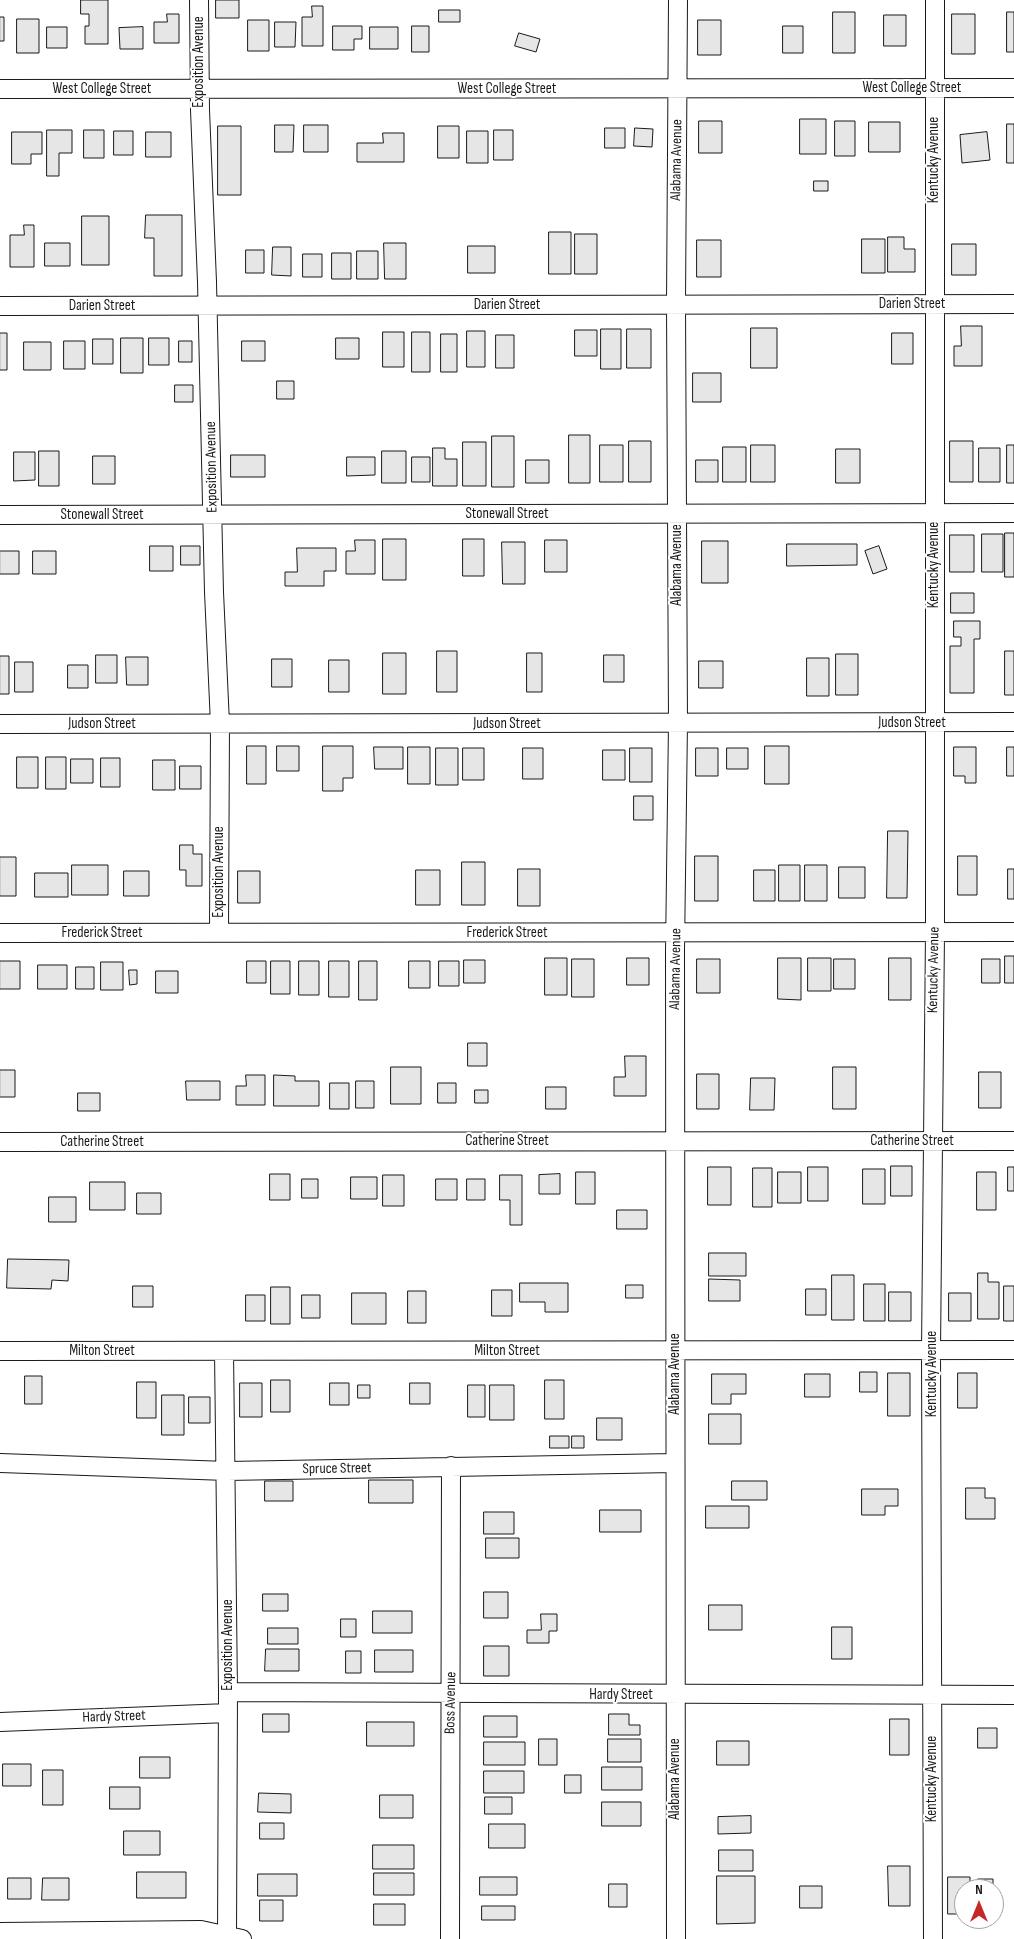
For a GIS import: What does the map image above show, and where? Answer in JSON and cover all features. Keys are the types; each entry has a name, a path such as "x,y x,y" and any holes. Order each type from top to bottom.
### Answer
{"street":[{"name":"Exposition Avenue","path":"199,0 200,89 220,724 219,934"},
{"name":"Alabama Avenue","path":"676,1939 674,1463 678,723 676,304 678,0"},
{"name":"Kentucky Avenue","path":"933,1939 931,1351 934,932 934,0"},
{"name":"West College Street","path":"0,90 1014,88"},
{"name":"Darien Street","path":"0,306 1014,304"},
{"name":"Stonewall Street","path":"0,515 1014,514"},
{"name":"Judson Street","path":"0,724 1014,722"},
{"name":"Frederick Street","path":"0,933 1014,932"},
{"name":"Catherine Street","path":"0,1142 1014,1141"},
{"name":"Milton Street","path":"0,1351 1014,1350"},
{"name":"Exposition Avenue","path":"224,1351 232,1938"},
{"name":"Spruce Street","path":"0,1463 226,1472 674,1463"},
{"name":"Boss Avenue","path":"450,1939 451,1466"},
{"name":"Hardy Street","path":"228,1692 1014,1695"},
{"name":"Hardy Street","path":"0,1722 228,1713"},
{"path":"0,1932 201,1930 232,1938"}],"building":[{"path":"81,0 108,0 108,44 85,44 85,26 89,26 89,14 81,14"},
{"path":"216,0 239,0 239,18 216,18"},
{"path":"312,6 323,6 323,46 302,46 302,17 312,17"},
{"path":"439,10 460,10 460,22 439,22"},
{"path":"833,12 855,12 855,53 833,53"},
{"path":"1007,12 1014,12 1014,52 1007,52"},
{"path":"167,14 179,14 179,43 154,43 154,22 167,22"},
{"path":"952,14 975,14 975,54 952,54"},
{"path":"884,15 906,15 906,46 884,46"},
{"path":"0,17 4,17 4,41 0,41"},
{"path":"17,19 39,19 39,53 17,53"},
{"path":"248,20 269,20 269,51 248,51"},
{"path":"698,20 721,20 721,55 698,55"},
{"path":"275,22 296,22 295,47 275,47"},
{"path":"333,26 362,26 362,39 354,39 354,50 333,50"},
{"path":"412,26 429,26 429,52 412,52"},
{"path":"783,26 803,26 803,53 783,53"},
{"path":"47,27 67,27 67,48 47,48"},
{"path":"143,27 143,49 120,49 119,28"},
{"path":"370,27 398,27 398,49 370,49"},
{"path":"519,33 540,39 536,52 515,46"},
{"path":"800,119 826,119 826,154 800,154"},
{"path":"699,121 722,121 722,153 699,153"},
{"path":"835,121 855,121 855,156 835,156"},
{"path":"869,122 900,122 900,152 869,152"},
{"path":"1007,124 1014,124 1014,163 1007,163"},
{"path":"275,125 294,125 293,152 275,152"},
{"path":"304,125 328,125 328,152 304,152"},
{"path":"218,126 241,126 241,195 218,195"},
{"path":"438,126 459,126 459,158 438,158"},
{"path":"605,128 625,128 625,148 605,148"},
{"path":"635,128 653,129 652,147 634,146"},
{"path":"47,130 72,130 72,153 59,153 59,176 47,176"},
{"path":"84,130 104,130 104,158 84,158"},
{"path":"494,130 513,130 513,160 494,160"},
{"path":"114,131 133,131 133,155 114,155"},
{"path":"467,131 488,131 488,163 467,163"},
{"path":"12,132 42,132 42,154 31,154 31,164 12,164"},
{"path":"146,132 171,132 171,157 146,157"},
{"path":"987,132 990,160 962,163 960,135"},
{"path":"383,133 404,133 404,162 357,162 357,143 383,143"},
{"path":"814,181 828,181 828,191 814,191"},
{"path":"146,215 182,215 182,276 154,276 154,238 145,238"},
{"path":"82,216 109,216 109,265 82,265"},
{"path":"24,225 34,225 34,267 10,267 10,235 24,235"},
{"path":"549,232 571,232 571,274 549,274"},
{"path":"575,234 597,234 597,274 575,274"},
{"path":"888,237 904,237 904,249 915,249 915,272 888,272"},
{"path":"862,239 885,239 885,273 862,273"},
{"path":"697,240 721,240 721,277 697,277"},
{"path":"45,243 70,243 70,266 45,266"},
{"path":"384,243 406,243 406,279 385,279"},
{"path":"952,244 976,244 976,275 952,275"},
{"path":"468,246 495,246 495,273 468,273"},
{"path":"273,247 291,247 291,276 272,275"},
{"path":"246,250 264,250 264,273 246,273"},
{"path":"357,251 378,251 378,279 357,279"},
{"path":"332,253 351,253 351,279 332,279"},
{"path":"303,254 322,254 322,277 303,277"},
{"path":"961,326 982,326 982,366 954,366 954,346 961,346"},
{"path":"751,328 777,328 777,368 751,368"},
{"path":"601,329 621,329 621,369 601,369"},
{"path":"627,329 651,329 651,368 627,368"},
{"path":"575,330 597,330 597,356 575,356"},
{"path":"467,331 485,331 485,367 467,367"},
{"path":"383,332 404,332 404,367 383,367"},
{"path":"412,332 430,332 430,372 412,372"},
{"path":"0,333 7,333 7,370 0,370"},
{"path":"892,333 913,333 913,364 892,364"},
{"path":"441,334 457,334 457,372 441,372"},
{"path":"496,335 514,335 514,368 496,368"},
{"path":"121,338 143,338 143,373 121,373"},
{"path":"149,338 169,338 169,365 149,365"},
{"path":"336,338 359,338 359,359 336,359"},
{"path":"93,339 113,339 113,364 93,364"},
{"path":"64,341 85,341 85,369 64,369"},
{"path":"179,341 192,341 192,362 179,362"},
{"path":"242,341 265,341 265,361 242,361"},
{"path":"24,342 51,342 51,370 24,370"},
{"path":"693,373 721,373 721,402 693,402"},
{"path":"277,381 294,381 294,399 277,399"},
{"path":"175,385 193,385 193,402 175,402"},
{"path":"569,435 590,435 590,483 569,483"},
{"path":"492,436 514,436 514,487 492,487"},
{"path":"629,441 651,441 651,482 629,482"},
{"path":"950,441 973,441 973,482 950,482"},
{"path":"463,442 486,442 486,486 463,486"},
{"path":"600,445 623,445 623,482 600,482"},
{"path":"751,445 775,445 775,482 751,482"},
{"path":"1007,445 1014,445 1014,483 1007,483"},
{"path":"723,447 746,447 746,482 723,482"},
{"path":"433,448 445,448 445,459 457,459 457,486 433,486"},
{"path":"979,448 1000,448 1000,482 979,482"},
{"path":"836,449 860,449 860,483 836,483"},
{"path":"39,451 59,451 59,486 39,486"},
{"path":"382,451 406,451 406,483 382,483"},
{"path":"14,452 35,452 35,480 14,481"},
{"path":"231,455 265,455 265,477 231,477"},
{"path":"93,456 115,456 115,484 93,484"},
{"path":"347,457 375,457 375,475 347,476"},
{"path":"412,457 430,457 430,482 412,482"},
{"path":"526,460 549,460 549,483 526,483"},
{"path":"696,460 718,460 718,482 696,482"},
{"path":"1005,533 1014,533 1014,577 1005,577"},
{"path":"982,534 1003,534 1003,572 982,572"},
{"path":"950,535 974,535 974,572 950,572"},
{"path":"383,539 406,539 406,580 383,580"},
{"path":"463,539 484,539 484,576 463,576"},
{"path":"355,540 375,540 375,574 346,574 346,551 355,551"},
{"path":"545,540 567,540 567,572 545,572"},
{"path":"702,541 728,541 728,583 702,583"},
{"path":"502,542 525,542 525,584 503,584"},
{"path":"787,544 857,544 857,565 787,566"},
{"path":"150,546 173,546 173,571 150,571"},
{"path":"181,546 200,546 200,565 181,565"},
{"path":"879,546 887,569 873,574 865,551"},
{"path":"297,548 336,548 336,571 324,571 324,586 285,586 285,572 297,572"},
{"path":"0,551 19,551 19,574 0,574"},
{"path":"33,551 56,551 56,574 33,574"},
{"path":"951,593 974,593 974,613 951,613"},
{"path":"954,621 980,621 980,639 974,639 974,693 950,693 950,646 961,646 961,637 954,637"},
{"path":"437,651 457,651 457,692 437,692"},
{"path":"1005,651 1014,651 1014,695 1005,695"},
{"path":"383,653 406,653 406,694 383,694"},
{"path":"527,653 542,653 542,692 527,692"},
{"path":"836,654 858,654 858,695 836,695"},
{"path":"96,655 117,655 117,683 96,683"},
{"path":"604,655 624,655 624,682 604,682"},
{"path":"0,656 9,656 9,694 0,694"},
{"path":"126,657 148,657 148,685 127,685"},
{"path":"807,658 829,658 829,696 807,696"},
{"path":"272,659 292,659 292,687 272,687"},
{"path":"329,660 349,660 349,692 329,692"},
{"path":"699,661 723,661 723,688 699,688"},
{"path":"15,662 33,662 33,692 15,692"},
{"path":"68,665 88,665 88,688 68,688"},
{"path":"247,746 266,746 266,784 247,784"},
{"path":"277,746 299,746 299,771 277,771"},
{"path":"323,746 353,746 353,778 343,778 343,791 323,791"},
{"path":"765,746 789,746 789,784 765,784"},
{"path":"374,747 403,747 403,769 375,769"},
{"path":"408,747 430,747 430,784 408,784"},
{"path":"954,747 976,747 976,783 965,783 965,776 954,776"},
{"path":"1007,747 1014,747 1014,776 1007,776"},
{"path":"436,748 458,748 458,785 436,785"},
{"path":"463,748 484,748 484,780 463,780"},
{"path":"523,748 543,748 543,779 523,779"},
{"path":"630,748 652,748 652,782 630,782"},
{"path":"696,748 718,748 718,776 696,776"},
{"path":"727,748 748,748 748,769 727,769"},
{"path":"603,750 625,750 625,780 603,780"},
{"path":"17,757 38,757 38,788 17,788"},
{"path":"46,757 66,757 66,789 46,789"},
{"path":"101,758 120,758 120,787 101,787"},
{"path":"71,759 93,759 93,783 71,783"},
{"path":"153,760 175,760 175,790 153,790"},
{"path":"180,766 201,766 201,789 180,789"},
{"path":"634,796 653,796 653,820 634,820"},
{"path":"888,831 908,831 907,898 887,898"},
{"path":"180,845 193,845 193,854 202,854 202,886 186,886 186,870 180,870"},
{"path":"695,856 718,856 718,901 695,901"},
{"path":"958,856 977,856 977,895 958,895"},
{"path":"0,857 16,857 16,896 0,896"},
{"path":"462,862 485,862 485,905 462,905"},
{"path":"72,865 108,865 108,895 72,895"},
{"path":"779,865 800,865 800,901 779,901"},
{"path":"805,865 827,865 827,901 805,901"},
{"path":"839,867 865,867 865,898 839,898"},
{"path":"518,869 540,869 540,906 518,906"},
{"path":"1008,869 1014,869 1014,899 1008,899"},
{"path":"416,870 440,870 440,905 416,905"},
{"path":"754,870 775,870 775,901 754,901"},
{"path":"124,871 149,871 149,896 124,896"},
{"path":"238,871 260,871 260,903 238,903"},
{"path":"35,873 68,873 68,897 35,897"},
{"path":"1005,956 1014,956 1014,983 1005,983"},
{"path":"545,958 567,958 567,995 545,995"},
{"path":"627,958 649,958 649,985 627,985"},
{"path":"778,958 801,958 801,1000 778,999"},
{"path":"808,958 831,958 831,991 808,991"},
{"path":"889,958 911,958 911,1000 889,1000"},
{"path":"572,959 594,959 594,997 572,997"},
{"path":"697,959 720,959 720,993 697,993"},
{"path":"834,959 855,959 855,989 834,989"},
{"path":"982,959 1000,959 1000,983 982,983"},
{"path":"464,960 485,960 485,983 464,983"},
{"path":"0,961 20,961 20,989 0,989"},
{"path":"247,961 266,961 266,983 247,983"},
{"path":"271,961 290,961 290,994 271,994"},
{"path":"299,961 319,961 319,995 299,995"},
{"path":"329,961 349,961 349,997 329,997"},
{"path":"359,961 377,961 377,1000 359,1000"},
{"path":"409,961 430,961 430,988 409,988"},
{"path":"439,961 459,961 459,986 439,986"},
{"path":"101,962 123,962 123,990 101,990"},
{"path":"38,965 67,965 67,989 38,989"},
{"path":"76,967 94,967 94,989 76,989"},
{"path":"129,970 137,970 137,984 130,985"},
{"path":"156,971 178,971 178,993 156,993"},
{"path":"468,1043 487,1043 487,1066 468,1066"},
{"path":"625,1056 646,1056 646,1096 614,1096 614,1077 625,1077"},
{"path":"391,1067 421,1067 421,1104 391,1104"},
{"path":"833,1067 856,1067 856,1109 833,1109"},
{"path":"0,1070 15,1070 15,1097 0,1097"},
{"path":"979,1072 1001,1072 1001,1108 979,1108"},
{"path":"697,1074 719,1074 719,1109 697,1109"},
{"path":"246,1075 265,1075 265,1105 236,1105 236,1086 246,1086"},
{"path":"274,1075 295,1076 295,1081 319,1081 319,1106 274,1106"},
{"path":"751,1078 775,1078 774,1110 750,1110"},
{"path":"186,1081 220,1081 220,1100 187,1100"},
{"path":"356,1081 374,1081 374,1108 356,1108"},
{"path":"330,1083 349,1083 349,1109 330,1109"},
{"path":"438,1083 456,1083 456,1103 438,1103"},
{"path":"546,1087 566,1087 566,1109 546,1109"},
{"path":"475,1090 488,1090 488,1103 475,1103"},
{"path":"78,1093 100,1093 100,1111 78,1111"},
{"path":"891,1166 912,1166 912,1196 891,1196"},
{"path":"708,1167 731,1167 731,1205 708,1205"},
{"path":"808,1167 828,1167 828,1201 808,1201"},
{"path":"1008,1167 1014,1167 1014,1191 1008,1191"},
{"path":"753,1168 772,1168 772,1207 753,1207"},
{"path":"863,1169 885,1169 885,1204 863,1204"},
{"path":"576,1172 595,1172 595,1204 576,1204"},
{"path":"778,1172 801,1172 801,1203 778,1203"},
{"path":"977,1172 996,1172 996,1210 977,1210"},
{"path":"270,1174 290,1174 290,1200 270,1200"},
{"path":"560,1174 560,1194 539,1194 539,1175"},
{"path":"383,1175 404,1175 404,1206 383,1206"},
{"path":"500,1175 522,1175 522,1225 510,1225 510,1200 500,1200"},
{"path":"351,1177 377,1177 377,1199 351,1199"},
{"path":"302,1179 318,1179 318,1198 302,1198"},
{"path":"436,1179 457,1179 457,1200 436,1200"},
{"path":"467,1179 485,1179 485,1200 467,1200"},
{"path":"90,1182 125,1182 125,1210 90,1210"},
{"path":"137,1193 161,1193 161,1214 137,1214"},
{"path":"49,1197 76,1197 76,1222 49,1222"},
{"path":"617,1210 647,1210 647,1229 617,1229"},
{"path":"709,1253 746,1253 746,1276 709,1276"},
{"path":"8,1259 69,1260 68,1281 52,1280 51,1289 7,1288"},
{"path":"978,1273 988,1273 988,1282 999,1282 999,1319 978,1319"},
{"path":"832,1275 854,1275 854,1320 832,1320"},
{"path":"709,1279 740,1280 740,1301 709,1301"},
{"path":"520,1283 568,1283 568,1312 545,1312 545,1302 520,1302"},
{"path":"864,1284 885,1284 885,1321 864,1321"},
{"path":"626,1285 643,1285 643,1298 626,1298"},
{"path":"133,1286 153,1286 153,1307 133,1307"},
{"path":"1004,1286 1014,1286 1014,1321 1004,1321"},
{"path":"271,1287 290,1287 290,1324 271,1324"},
{"path":"806,1289 826,1289 826,1315 806,1315"},
{"path":"492,1290 512,1290 512,1316 492,1316"},
{"path":"408,1291 426,1291 426,1323 408,1323"},
{"path":"889,1292 911,1292 911,1321 889,1321"},
{"path":"352,1293 386,1293 386,1324 352,1324"},
{"path":"949,1293 971,1293 971,1321 949,1321"},
{"path":"246,1295 265,1295 265,1321 246,1321"},
{"path":"302,1295 320,1295 320,1318 302,1318"},
{"path":"860,1372 877,1372 877,1392 860,1392"},
{"path":"888,1373 910,1373 910,1416 888,1416"},
{"path":"958,1373 977,1373 977,1408 958,1408"},
{"path":"712,1374 746,1374 746,1394 731,1394 731,1404 712,1404"},
{"path":"805,1374 830,1374 830,1397 805,1397"},
{"path":"25,1376 42,1376 42,1404 25,1404"},
{"path":"271,1380 290,1380 290,1412 271,1412"},
{"path":"545,1380 564,1380 564,1419 545,1419"},
{"path":"137,1382 156,1382 156,1418 137,1418"},
{"path":"240,1383 262,1383 262,1417 240,1417"},
{"path":"330,1383 349,1383 349,1405 330,1405"},
{"path":"410,1383 430,1383 430,1404 410,1404"},
{"path":"358,1385 370,1385 370,1398 358,1398"},
{"path":"468,1385 485,1385 485,1417 468,1417"},
{"path":"490,1385 514,1385 514,1420 490,1420"},
{"path":"162,1395 184,1395 184,1435 162,1435"},
{"path":"189,1397 210,1397 210,1423 189,1423"},
{"path":"709,1414 741,1414 741,1444 709,1444"},
{"path":"597,1418 622,1418 622,1440 597,1440"},
{"path":"550,1436 569,1436 569,1448 550,1448"},
{"path":"572,1436 584,1436 584,1448 572,1448"},
{"path":"369,1480 413,1480 413,1503 369,1503"},
{"path":"265,1481 293,1481 293,1501 265,1501"},
{"path":"732,1481 767,1481 767,1500 732,1500"},
{"path":"966,1488 985,1488 985,1498 995,1498 995,1519 966,1519"},
{"path":"862,1489 898,1489 898,1506 885,1506 885,1515 862,1515"},
{"path":"706,1506 749,1506 749,1528 706,1528"},
{"path":"600,1510 641,1510 641,1532 600,1532"},
{"path":"484,1512 514,1512 514,1534 484,1534"},
{"path":"486,1538 519,1538 519,1558 486,1558"},
{"path":"484,1592 508,1592 508,1618 484,1618"},
{"path":"263,1594 288,1594 288,1611 263,1611"},
{"path":"709,1605 742,1605 742,1630 709,1630"},
{"path":"373,1611 412,1611 412,1633 373,1633"},
{"path":"541,1614 557,1614 557,1631 549,1631 549,1643 527,1643 527,1630 541,1630"},
{"path":"341,1619 356,1619 356,1637 341,1637"},
{"path":"832,1627 852,1627 852,1659 832,1659"},
{"path":"268,1628 298,1628 298,1644 268,1644"},
{"path":"484,1646 509,1646 509,1676 484,1676"},
{"path":"266,1649 299,1649 299,1671 265,1671"},
{"path":"375,1650 413,1650 413,1672 375,1672"},
{"path":"346,1651 361,1651 361,1673 346,1673"},
{"path":"263,1714 289,1714 289,1732 263,1732"},
{"path":"609,1714 629,1714 629,1725 640,1725 640,1735 609,1735"},
{"path":"484,1716 517,1716 517,1737 484,1737"},
{"path":"890,1719 909,1719 909,1755 890,1755"},
{"path":"367,1722 414,1722 414,1746 367,1746"},
{"path":"978,1728 997,1728 997,1748 978,1748"},
{"path":"539,1739 557,1739 557,1765 539,1765"},
{"path":"608,1739 641,1739 641,1762 608,1762"},
{"path":"717,1741 749,1741 749,1765 717,1765"},
{"path":"484,1742 525,1742 525,1765 484,1765"},
{"path":"140,1757 170,1757 170,1778 140,1778"},
{"path":"3,1764 31,1764 31,1786 3,1786"},
{"path":"602,1767 642,1767 642,1790 602,1790"},
{"path":"43,1770 63,1770 63,1805 43,1805"},
{"path":"484,1771 524,1771 524,1793 484,1793"},
{"path":"565,1775 581,1775 581,1793 565,1793"},
{"path":"110,1787 140,1787 140,1809 110,1809"},
{"path":"259,1793 291,1794 291,1813 258,1812"},
{"path":"380,1795 413,1795 413,1818 380,1818"},
{"path":"485,1797 512,1797 512,1814 485,1814"},
{"path":"602,1802 641,1802 641,1826 602,1826"},
{"path":"751,1816 751,1833 718,1834 718,1817"},
{"path":"260,1823 284,1823 284,1839 260,1839"},
{"path":"489,1824 525,1824 525,1848 489,1848"},
{"path":"124,1831 160,1831 160,1855 124,1855"},
{"path":"373,1845 414,1845 414,1869 373,1869"},
{"path":"719,1850 753,1850 753,1871 719,1871"},
{"path":"888,1866 910,1866 910,1906 889,1906"},
{"path":"137,1872 186,1872 186,1898 137,1898"},
{"path":"374,1873 414,1873 414,1895 374,1895"},
{"path":"258,1874 297,1874 297,1896 258,1896"},
{"path":"717,1876 755,1876 755,1923 717,1924"},
{"path":"480,1877 517,1877 517,1895 480,1895"},
{"path":"948,1877 970,1877 970,1879 954,1879 954,1914 948,1914"},
{"path":"8,1878 31,1878 31,1899 8,1899"},
{"path":"43,1878 69,1878 69,1900 42,1900"},
{"path":"609,1884 627,1884 627,1907 609,1907"},
{"path":"800,1886 822,1886 822,1908 800,1908"},
{"path":"260,1900 283,1900 283,1921 260,1921"},
{"path":"374,1904 405,1904 405,1925 374,1925"},
{"path":"482,1906 515,1906 515,1920 482,1920"}]}
